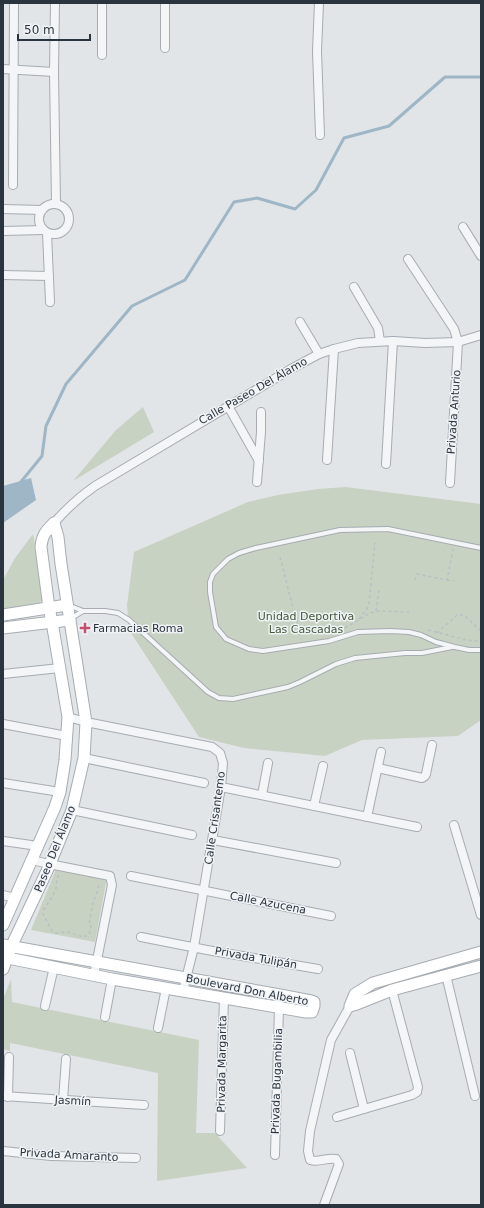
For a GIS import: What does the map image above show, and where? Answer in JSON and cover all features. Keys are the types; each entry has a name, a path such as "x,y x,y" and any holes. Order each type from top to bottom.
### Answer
{"street":[{"path":"13,185 14,3"},
{"path":"55,3 54,72 56,204"},
{"path":"102,3 102,55"},
{"path":"165,3 166,48"},
{"path":"319,3 317,51 320,135"},
{"path":"3,69 54,72"},
{"path":"3,231 45,232 53,235 63,232 69,224 69,213 61,205 56,204 46,206 42,210 39,220 45,232 50,302"},
{"path":"3,209 42,210"},
{"path":"463,227 481,256"},
{"path":"408,259 454,329 458,342"},
{"path":"3,276 49,276"},
{"path":"354,287 378,328 380,341"},
{"path":"300,322 319,354"},
{"name":"Calle Paseo Del Álamo","path":"49,608 43,563 42,539 44,533 66,509 79,497 90,490 291,368 319,354 334,349 380,341 424,343 458,342 481,335"},
{"path":"386,464 393,341"},
{"name":"Privada Anturio","path":"450,482 458,342"},
{"path":"327,460 334,349"},
{"path":"228,406 259,461"},
{"path":"257,482 261,412"},
{"path":"3,615 67,605 58,537 54,523"},
{"name":"Paseo Del Álamo","path":"3,969 7,946 48,868 72,810 84,758 86,722 67,605"},
{"name":"Paseo Del Álamo","path":"3,925 60,792 68,717 49,608"},
{"path":"3,628 70,620"},
{"path":"3,674 60,668"},
{"name":"Calle Crisantemo","path":"68,717 86,722 212,746 220,753 222,763 222,787 194,947 183,991"},
{"path":"3,724 67,736"},
{"path":"378,768 422,778 425,776 432,745"},
{"path":"367,817 381,752"},
{"path":"84,758 204,784"},
{"path":"262,795 268,763"},
{"path":"314,806 323,766"},
{"path":"3,783 60,792"},
{"path":"222,787 417,827"},
{"path":"72,810 192,835"},
{"path":"454,825 481,915"},
{"path":"212,840 336,863"},
{"path":"3,841 38,846"},
{"path":"32,860 48,868 106,874 110,876 112,885 94,975"},
{"name":"Calle Azucena","path":"131,876 331,916"},
{"path":"3,895 15,898"},
{"name":"Privada Tulipán","path":"141,937 318,969"},
{"name":"Boulevard Don Alberto","path":"5,958 112,979 309,1013 312,1012 314,1006 314,1002 311,1001 7,946"},
{"path":"324,1205 339,1164 336,1159 330,1158 316,1162 310,1160 308,1151 310,1131 331,1040 355,994 373,982 481,952"},
{"path":"350,1006 392,990 481,966"},
{"path":"45,1006 54,967"},
{"path":"446,975 475,1096"},
{"path":"105,1017 112,979"},
{"path":"158,1028 166,988"},
{"path":"337,1117 415,1094 418,1089 392,990"},
{"name":"Privada Bugambilia","path":"274,1155 280,995"},
{"name":"Privada Margarita","path":"220,1131 224,998"},
{"path":"350,1053 364,1109"},
{"path":"6,1097 9,1057"},
{"path":"63,1100 66,1059"},
{"name":"Jasmín","path":"6,1097 144,1105"},
{"name":"Privada Amaranto","path":"3,1151 51,1156 136,1158"}],"lane":[{"path":"481,548 388,529 340,530 239,553 228,559 213,574 210,582 210,592 216,626 226,639 249,649 263,651 329,641 358,632 390,630 421,635 436,642 455,647 469,650 481,650"},
{"path":"67,605 83,611 105,611 118,613 123,616 208,692 219,698 233,699 288,687 336,664 355,658 405,653 422,653 455,647"},
{"path":"70,620 83,611"}],"path":[{"path":"447,580 454,542"},
{"path":"358,620 367,609 369,603 375,543"},
{"path":"280,557 303,645"},
{"path":"415,580 417,574 454,581"},
{"path":"376,612 379,590"},
{"path":"341,631 358,620 376,612 409,612"},
{"path":"437,633 457,615 461,614 481,630"},
{"path":"48,868 60,875"},
{"path":"63,872 56,881 57,886 55,892 43,911 43,914 52,931 56,933 68,932 83,937 89,935 92,906 99,886 99,880"}],"green space":[{"path":"143,407 154,432 73,481 116,430"},
{"name":"Unidad Deportiva Las Cascadas","path":"346,487 481,504 481,720 458,736 362,740 325,756 244,748 199,737 129,630 127,605 134,552 248,502 278,495 318,489"},
{"path":"33,534 44,596 42,601 37,604 3,610 3,580 15,558"},
{"path":"59,862 108,872 95,942 31,930"},
{"path":"11,979 12,1002 199,1040 196,1133 215,1133 247,1168 157,1181 158,1073 10,1043 10,1051 3,1049 3,999"}],"water":[{"path":"31,478 36,500 3,523 3,486"}],"waterway":[{"path":"20,483 42,456 46,426 66,384 132,306 185,280 234,202 257,198 295,209 316,190 344,138 389,126 445,77 481,77"}],"place":[{"name":"Farmacias Roma","path":"85,628"}]}
